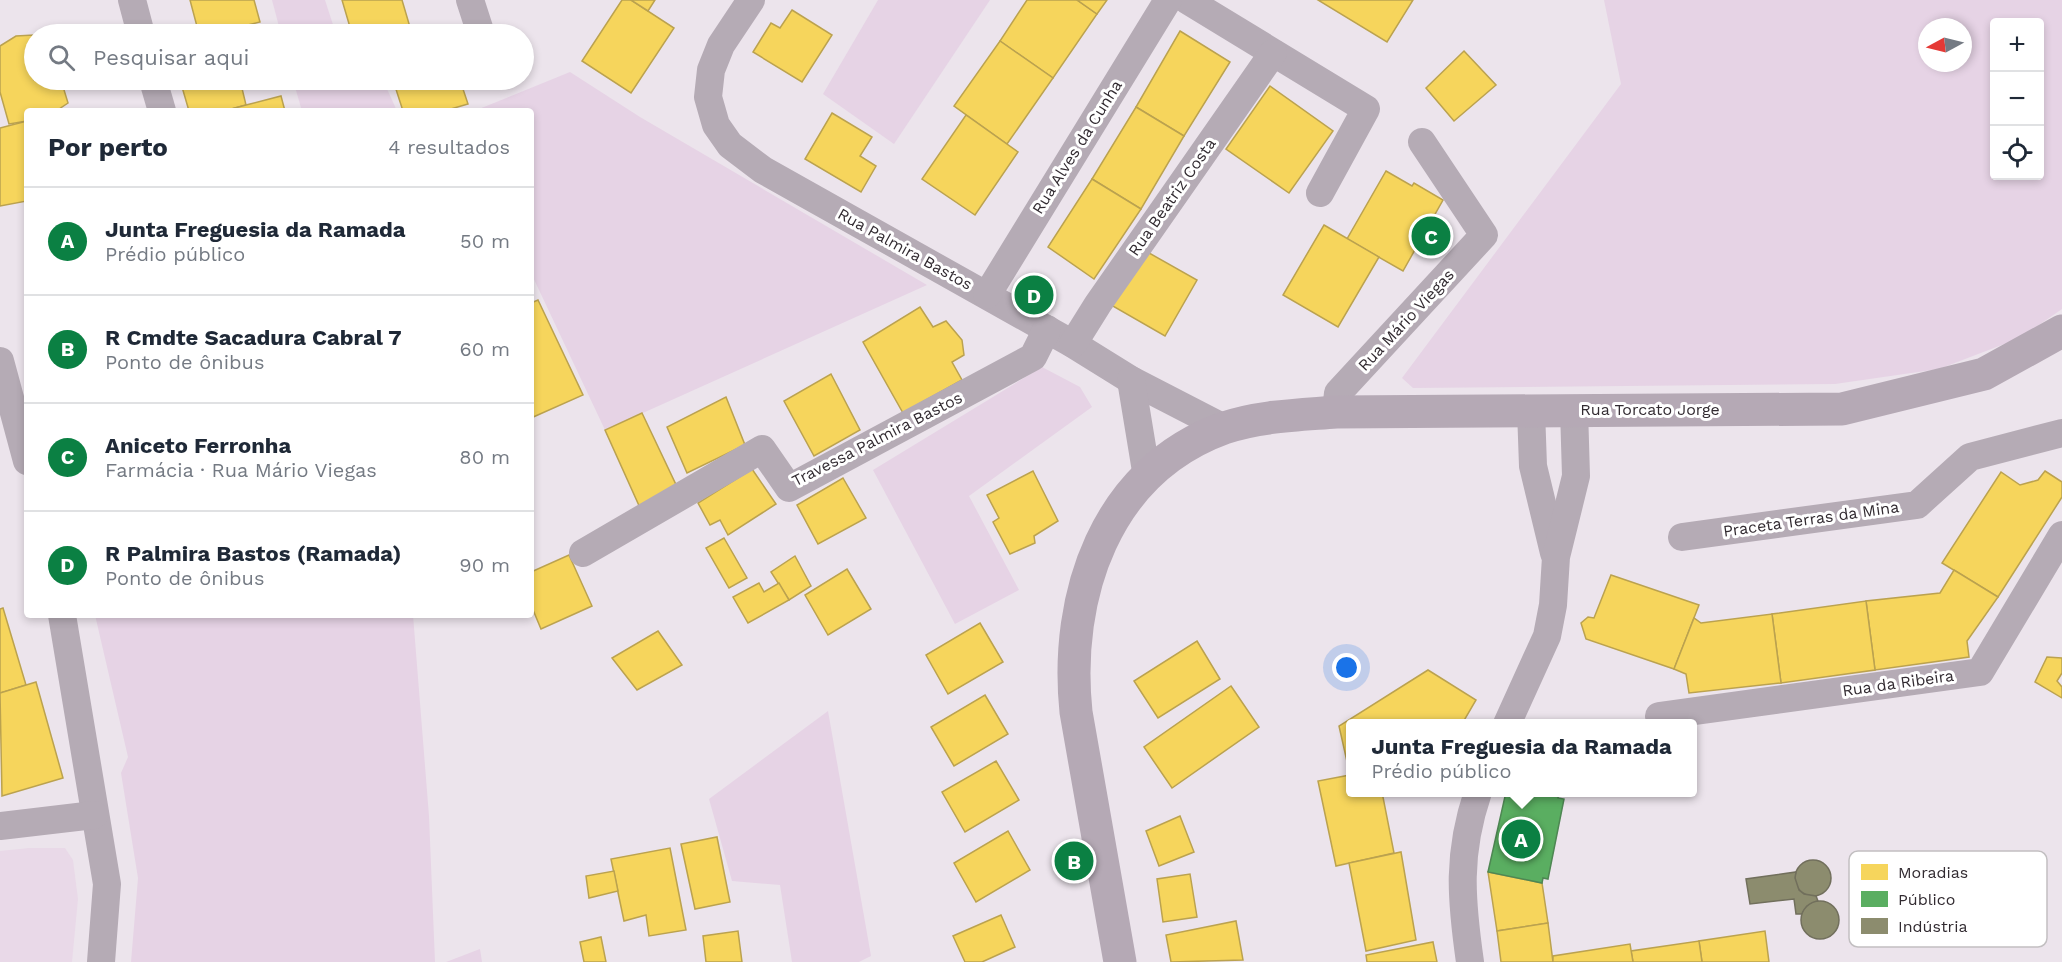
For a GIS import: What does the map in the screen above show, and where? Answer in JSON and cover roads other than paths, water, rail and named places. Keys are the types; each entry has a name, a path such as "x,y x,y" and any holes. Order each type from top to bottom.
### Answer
{"main road":[{"name":"Rua Torcato Jorge","path":"1120,962 1076,712 1073,647 1080,599 1091,563 1119,512 1147,477 1183,448 1224,428 1277,417 1336,412 1842,409 1984,374 2062,331"}],"street":[{"path":"132,0 138,24"},
{"path":"470,0 478,24"},
{"name":"Rua Palmira Bastos","path":"751,0 721,45 711,70 708,97 716,125 730,145 763,170 1047,329 1131,380 1224,428"},
{"name":"Rua Alves da Cunha","path":"987,295 1168,0"},
{"path":"1187,0 1366,110 1320,193"},
{"name":"Rua Beatriz Costa","path":"1073,344 1098,304 1273,52"},
{"path":"156,90 161,108"},
{"name":"Rua Mário Viegas","path":"1336,412 1338,393 1484,235 1422,142"},
{"name":"Travessa Palmira Bastos","path":"583,553 762,449 789,488 1033,357 1047,329"},
{"path":"0,361 24,449"},
{"path":"1131,380 1147,477"},
{"path":"1531,410 1533,466 1556,557"},
{"path":"1509,719 1547,636 1553,605 1556,557 1576,476 1574,410"},
{"name":"Praceta Terras da Mina","path":"1682,537 1917,505 1970,457 2062,433"},
{"name":"Rua da Ribeira","path":"1659,716 1980,672 2062,535"},
{"path":"63,618 107,884 101,962"},
{"path":"1470,962 1461,902 1462,872 1477,797"},
{"path":"0,826 94,815"}],"place":[{"name":"Aniceto Ferronha","path":"1431,236"},
{"name":"R Palmira Bastos (Ramada)","path":"1034,295"},
{"name":"Junta Freguesia da Ramada","path":"1521,839"},
{"name":"R Cmdte Sacadura Cabral 7","path":"1074,861"}]}
